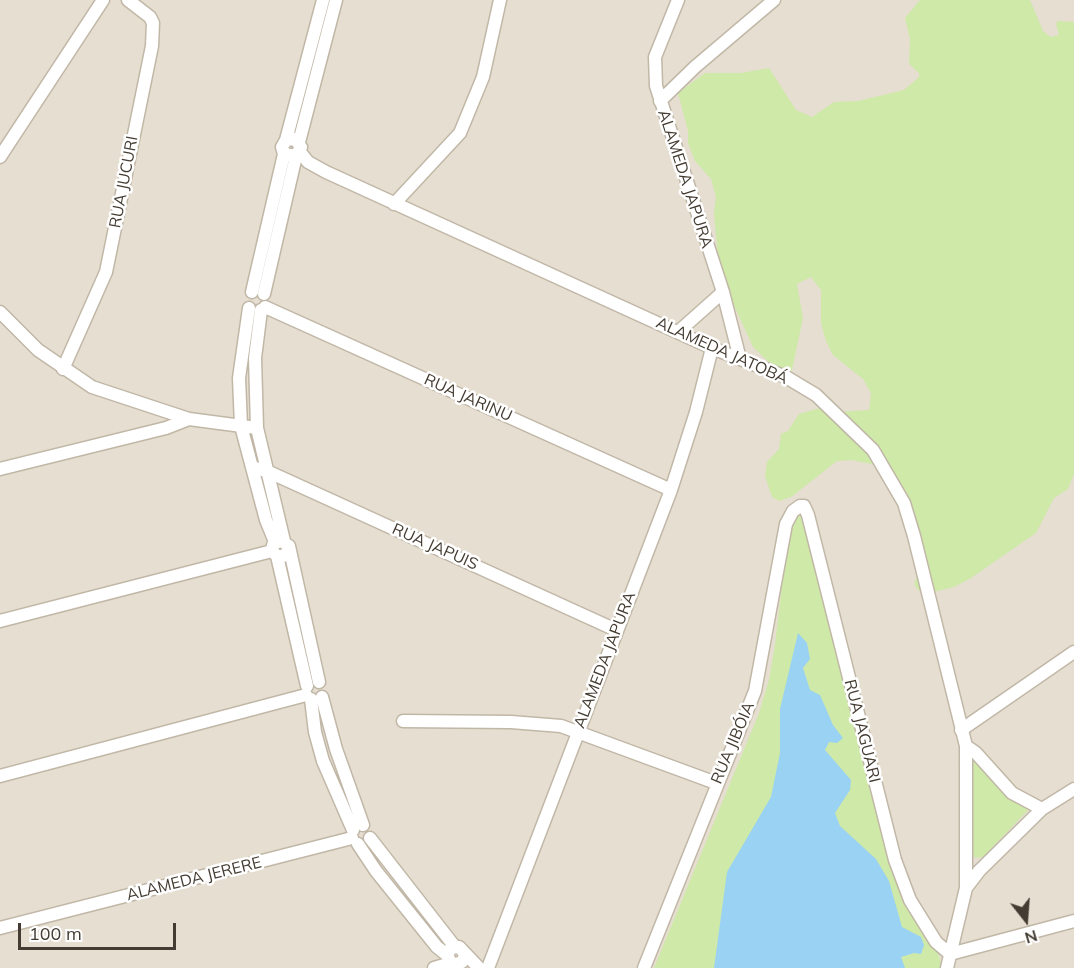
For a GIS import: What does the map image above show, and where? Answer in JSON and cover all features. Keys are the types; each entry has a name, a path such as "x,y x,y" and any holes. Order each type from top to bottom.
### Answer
{"street":[{"path":"0,157 103,0"},
{"name":"RUA JUCURI","path":"63,369 106,272 152,46 153,23 128,0"},
{"path":"0,776 324,689 319,682 279,548 269,531 241,426 239,378 293,149 323,0"},
{"path":"293,149 336,0"},
{"path":"394,204 460,133 483,76 500,0"},
{"name":"ALAMEDA JAPURA","path":"678,0 655,57 654,70 660,101 723,292 740,359"},
{"path":"660,101 695,67 774,0"},
{"name":"ALAMEDA JATOBÁ","path":"293,149 308,162 326,172 394,204 712,348 786,377 816,395 873,450 904,503 966,746 966,888 947,968"},
{"path":"678,332 723,292"},
{"path":"258,302 255,358 257,428 269,472 279,548 312,694 336,749 359,835 456,959 479,968"},
{"name":"RUA JARINU","path":"258,302 670,490"},
{"path":"0,312 38,350 63,369 109,394 189,419 257,428"},
{"name":"ALAMEDA JAPURA","path":"488,968 670,490 696,412 712,348"},
{"path":"0,469 166,428 189,419"},
{"name":"RUA JAPUIS","path":"252,467 269,472 616,630"},
{"name":"RUA JAGUARI","path":"793,511 804,506 808,515 901,878 910,900 936,942 950,954"},
{"name":"RUA JIBÓIA","path":"644,968 716,783 755,691 786,524 793,511"},
{"path":"0,621 279,548"},
{"path":"961,730 1074,652"},
{"path":"404,722 511,722 561,726 716,783"},
{"path":"966,746 976,753 1012,793 1042,809"},
{"path":"966,888 979,871 1042,809 1074,789"},
{"name":"ALAMEDA JERERE","path":"0,928 359,835"},
{"path":"950,954 1074,921"},
{"path":"434,968 456,959"}],"shaded area":[{"path":"0,0 1074,0 1074,968 0,968"}],"green space":[{"path":"920,0 1030,0 1043,31 1051,37 1059,35 1056,24 1058,21 1074,22 1074,474 1068,489 1054,498 1036,533 971,578 954,587 925,594 914,584 923,562 904,509 876,465 852,460 837,461 791,497 779,501 772,497 765,476 767,462 779,449 781,434 788,431 799,414 820,408 837,412 869,410 871,393 863,379 833,355 821,323 821,290 811,277 797,284 803,318 792,370 789,372 772,365 753,347 732,301 721,291 714,214 716,197 711,179 695,161 688,143 688,131 678,93 705,73 741,73 769,68 796,110 812,117 834,102 858,101 904,90 919,77 919,73 909,64 910,39 905,18"},
{"path":"798,512 804,513 896,881 938,952 942,968 654,968 759,713 769,680 775,644 790,519"},
{"path":"973,762 978,762 1029,809 983,857 976,858 972,855 969,767"}],"water":[{"path":"798,633 807,643 810,659 803,668 810,690 820,695 833,725 843,738 837,743 829,742 825,750 851,780 850,790 835,813 840,826 876,859 889,881 902,927 921,937 924,945 921,954 914,953 901,957 905,968 714,968 727,872 771,797 780,753 780,709"}]}
